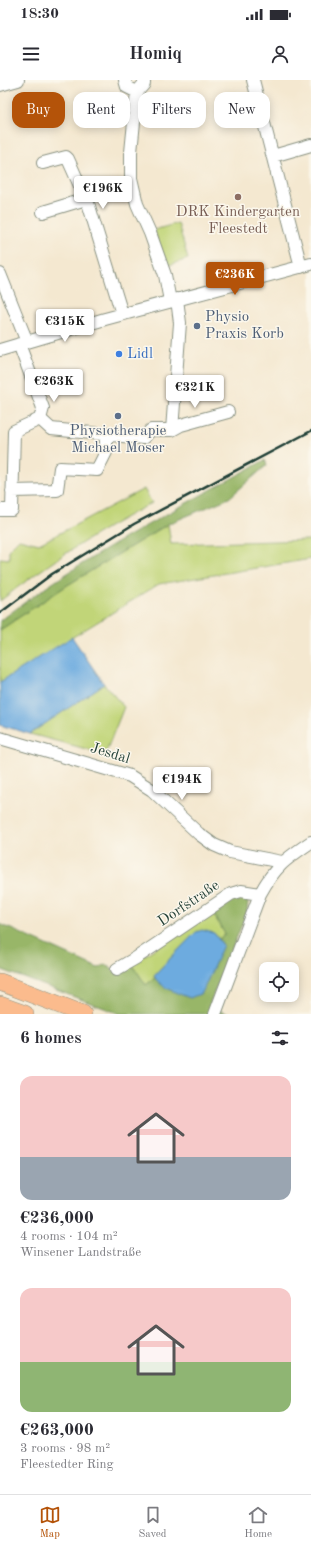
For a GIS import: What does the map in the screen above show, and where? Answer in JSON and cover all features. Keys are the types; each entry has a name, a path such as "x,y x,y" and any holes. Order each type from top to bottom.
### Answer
{"highway":[{"path":"0,982 83,1014"},
{"path":"0,1004 25,1014"}],"street":[{"path":"0,85 18,80"},
{"path":"125,80 127,87 137,92"},
{"path":"144,80 144,84 137,92 130,152 131,173 137,204 150,233 180,323 172,430"},
{"path":"0,350 122,314 306,265 272,156 253,80"},
{"path":"272,156 311,145"},
{"path":"43,163 66,157 86,199 122,314"},
{"path":"43,212 86,199"},
{"path":"0,274 43,408 40,418 14,431 12,510 0,510"},
{"path":"40,418 51,429 106,433 143,438 151,430 172,430 181,425 228,412"},
{"path":"12,490 57,490 60,468 96,470 106,452 106,433"},
{"name":"Jesdal","path":"0,738 130,776 152,790 199,834 214,845 230,852 282,862"},
{"path":"215,1014 260,894 270,876 282,862 311,842"},
{"name":"Dorfstraße","path":"117,969 136,958 231,894 241,891 260,894"}],"green space":[{"path":"178,223 188,259 167,266 154,230"},
{"path":"265,460 267,465 229,498 168,524 66,586 0,630 0,621 63,576 163,516"},
{"path":"144,489 152,503 74,548 0,601 0,558 9,559 9,549 19,539 39,544"},
{"path":"168,524 171,544 311,540 311,559 159,584 0,682 0,630 66,586"},
{"path":"104,684 124,707 105,754 30,734"},
{"path":"243,896 248,902 247,912 210,1003 228,1014 120,1014 0,969 0,924 98,968 105,964 117,973 132,964 146,985 155,978 161,984 223,945 219,939 225,934 211,910 231,897"},
{"path":"211,910 225,934 219,939 214,933 196,932 154,975 155,978 146,985 132,964"}],"water":[{"path":"72,637 104,684 30,734 0,725 0,682"},
{"path":"202,930 214,933 223,945 203,991 200,994 190,998 159,983 154,975 196,932"}],"railway":[{"path":"0,613 52,574 134,524 311,431"}],"place":[{"name":"DRK Kindergarten Fleestedt","path":"238,197"},
{"name":"Physio Praxis Korb","path":"197,326"},
{"name":"Lidl","path":"119,354"},
{"name":"Physiotherapie Michael Moser","path":"118,416"}]}
